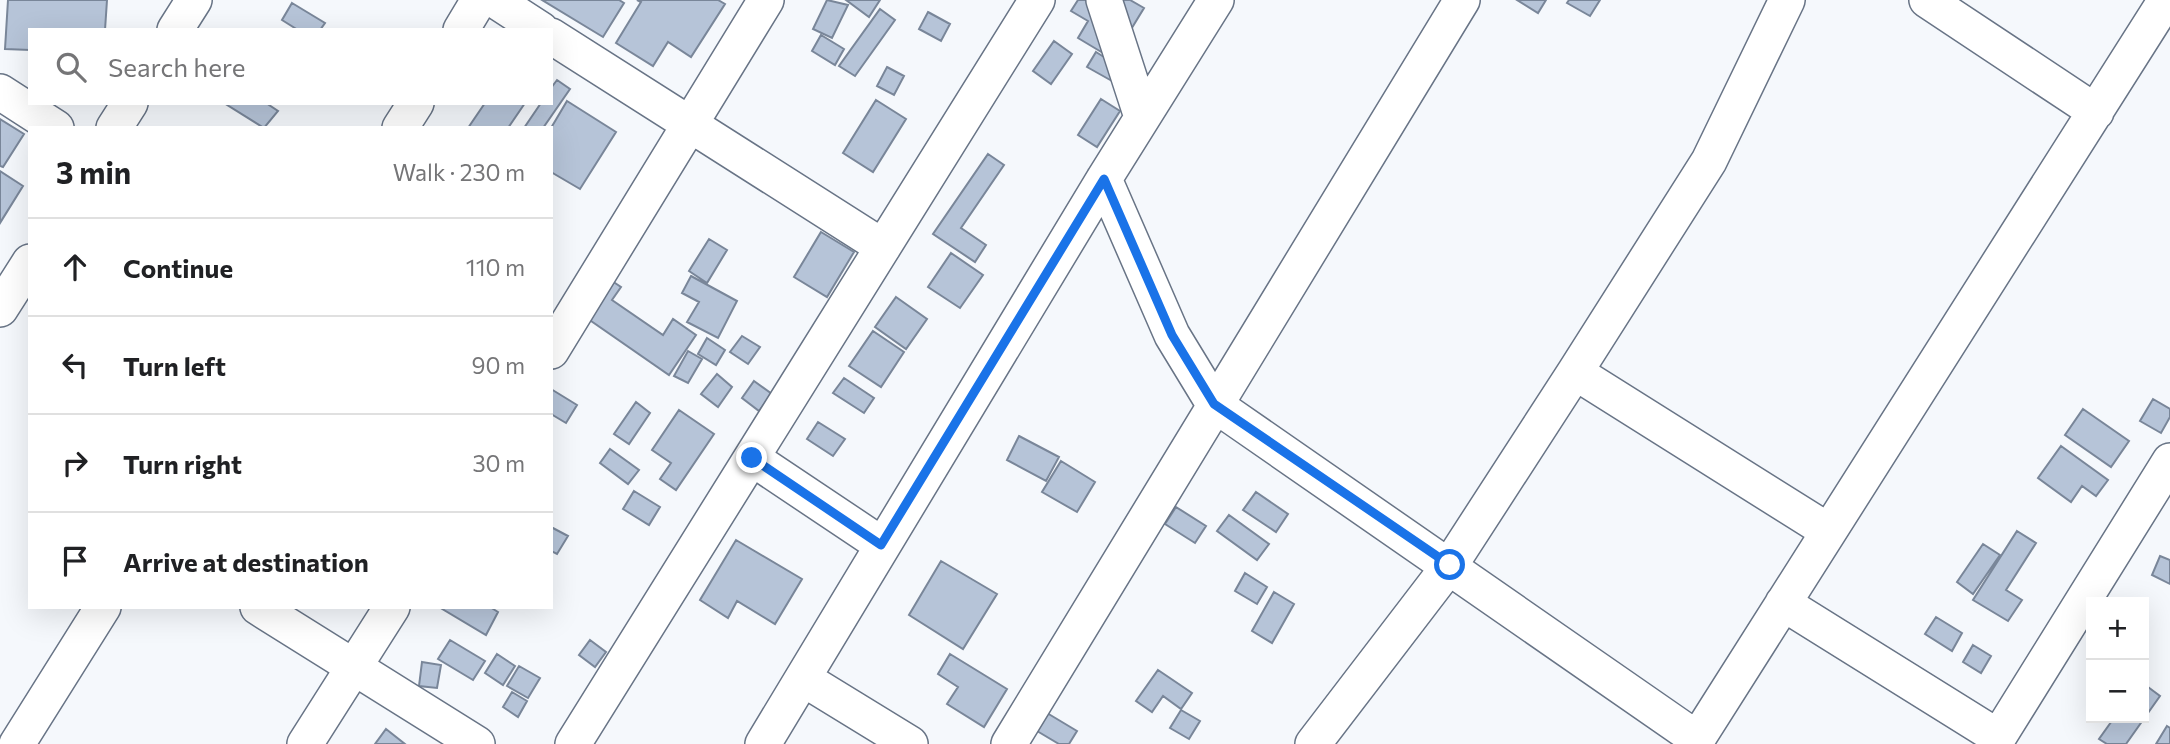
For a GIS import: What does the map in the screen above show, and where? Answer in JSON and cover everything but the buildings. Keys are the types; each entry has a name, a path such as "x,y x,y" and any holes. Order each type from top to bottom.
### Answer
{"street":[{"path":"176,28 194,0"},
{"path":"462,28 480,0"},
{"path":"495,0 538,28"},
{"path":"553,348 766,0"},
{"path":"573,744 1037,0"},
{"path":"1104,0 1142,117"},
{"path":"763,744 804,679 881,545 1216,0"},
{"path":"1009,744 1462,0"},
{"path":"1313,744 1450,565 1575,372 1709,161 1787,0"},
{"path":"1927,0 2096,112"},
{"path":"1104,179 1172,335 1214,404 1450,565 1696,742 2166,0"},
{"path":"553,37 883,247"},
{"path":"0,92 53,126"},
{"path":"115,126 129,105"},
{"path":"401,126 415,105"},
{"path":"0,309 28,265"},
{"path":"1575,372 1828,531"},
{"path":"752,458 881,545"},
{"path":"1783,603 1996,741 2170,461"},
{"path":"17,744 102,609"},
{"path":"261,609 477,744"},
{"path":"305,744 391,609"},
{"path":"804,679 910,744"}],"route":[{"path":"752,458 881,545 1104,179 1172,335 1214,404 1450,565"}]}
